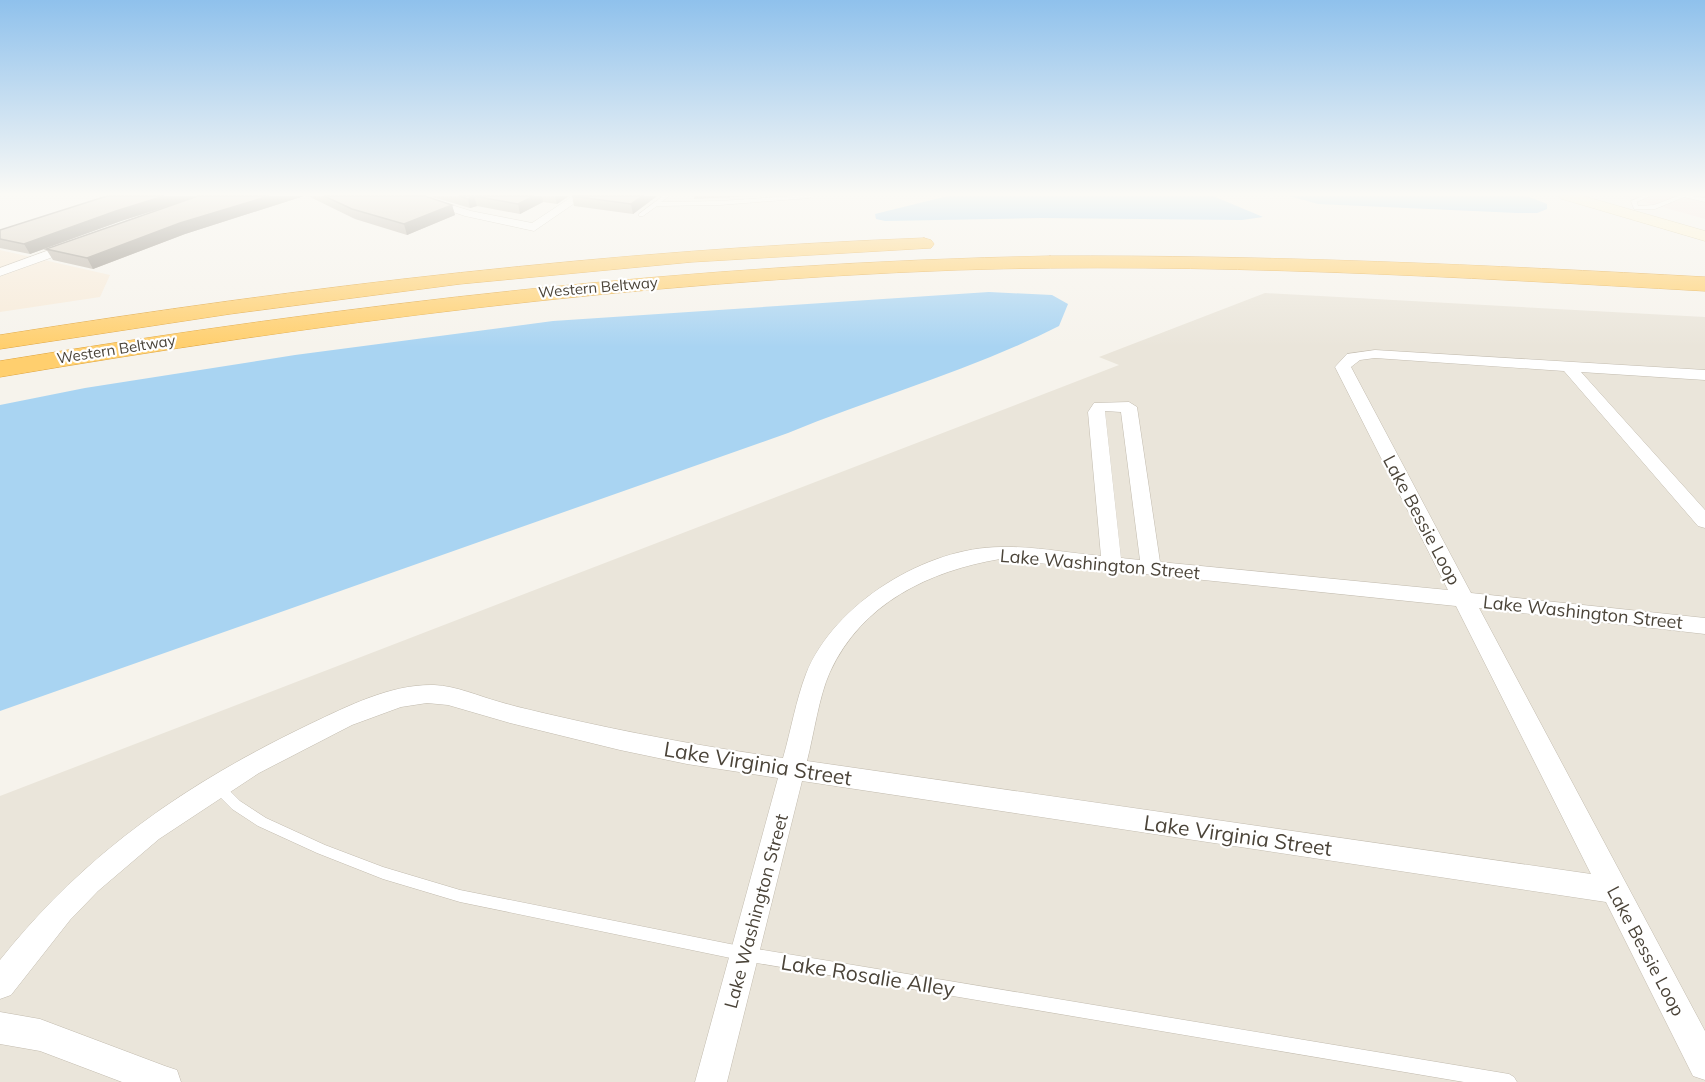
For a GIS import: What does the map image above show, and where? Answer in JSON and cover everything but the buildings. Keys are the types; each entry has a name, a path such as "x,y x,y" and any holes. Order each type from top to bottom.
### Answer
{"highway":[{"name":"Western Beltway","path":"0,342 326,292 541,269 725,253 870,246"},
{"name":"Western Beltway","path":"0,369 308,320 437,304 630,284 817,271 960,264 1278,264 1705,284"}],"street":[{"path":"0,272 69,246"},
{"name":"Lake Bessie Loop","path":"1705,375 1375,354 1355,355 1347,360 1343,367 1705,1064"},
{"path":"1568,366 1705,522"},
{"path":"1112,564 1095,412 1100,406 1129,407 1151,568"},
{"name":"Lake Washington Street","path":"711,1082 818,673 832,645 850,621 874,599 910,578 966,557 1000,553 1463,599 1705,626"},
{"name":"Lake Virginia Street","path":"0,984 59,910 105,866 176,812 263,757 339,720 403,698 424,694 450,694 500,712 687,754 1614,890"},
{"path":"0,1028 40,1035 165,1082"}],"lane":[{"name":"Lake Rosalie Alley","path":"216,786 236,805 262,822 383,873 460,896 745,954 1509,1082"}],"shaded area":[{"path":"0,250 110,275 100,297 0,312"},
{"path":"1265,293 1705,317 1705,1082 0,1082 0,796 1119,365 1099,357"}],"water":[{"path":"989,292 1052,295 1068,304 1059,326 959,369 788,433 0,711 0,405 85,388 295,355 553,321"}]}
